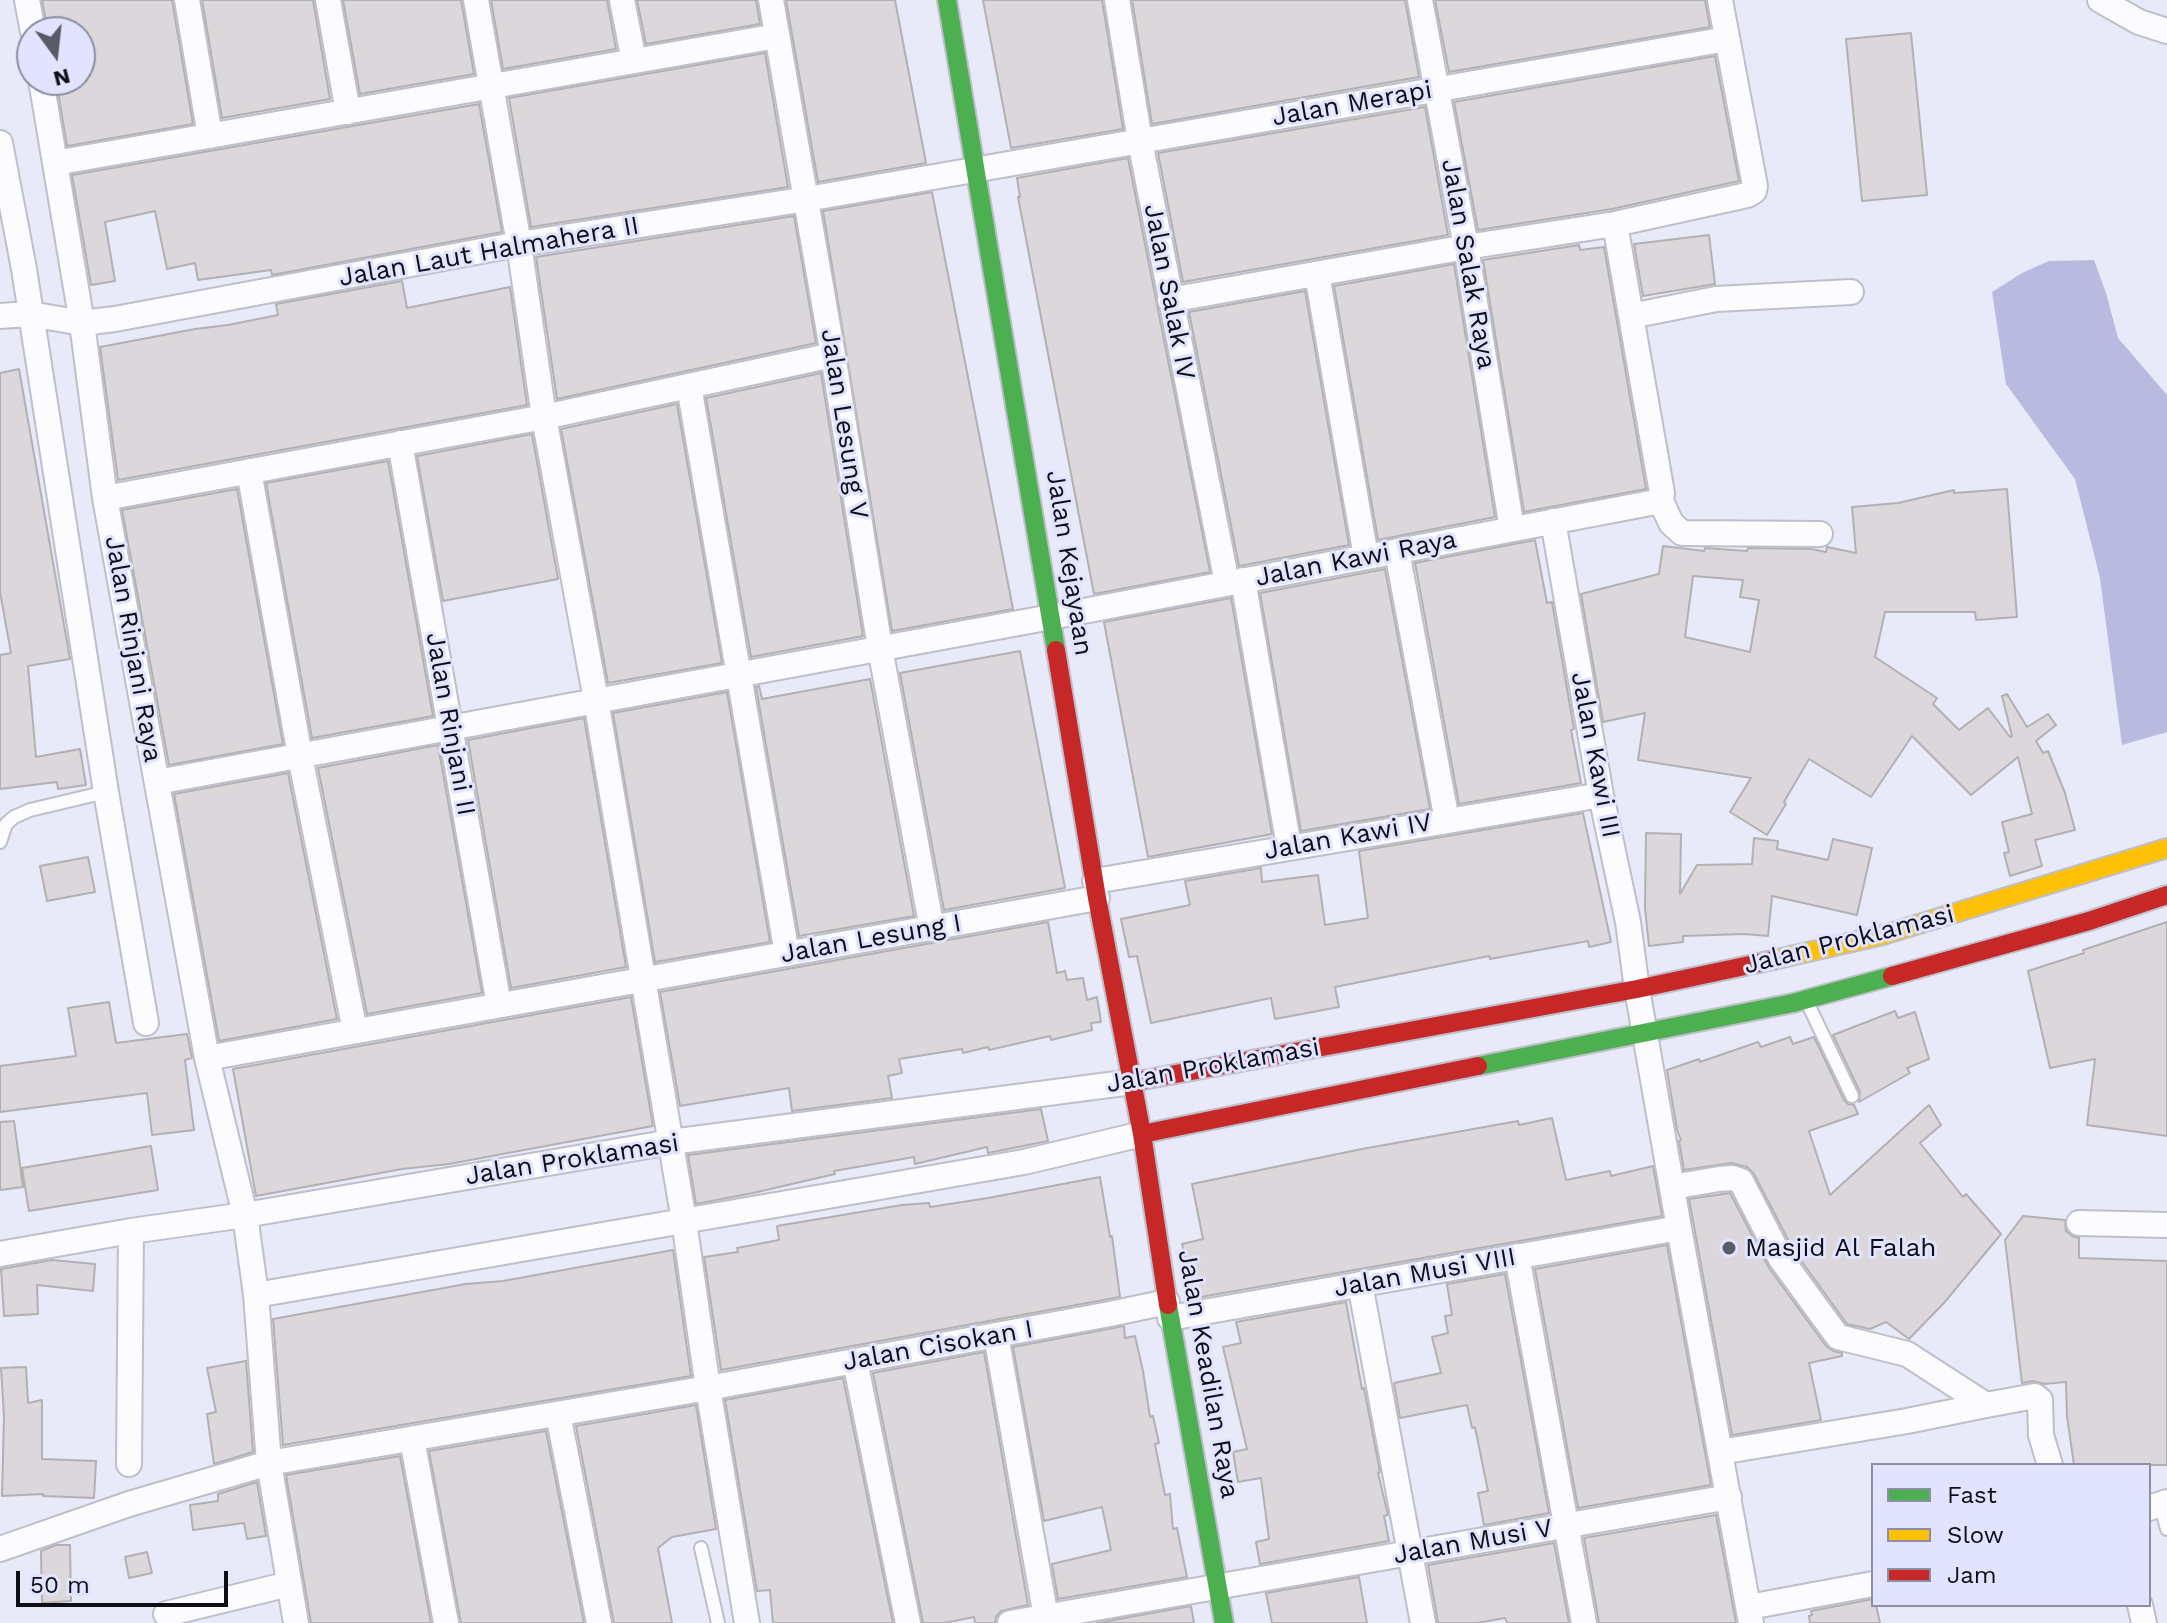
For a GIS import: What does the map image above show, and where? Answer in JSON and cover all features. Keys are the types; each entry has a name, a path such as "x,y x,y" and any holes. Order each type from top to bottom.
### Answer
{"street":[{"path":"187,0 210,136"},
{"path":"328,0 348,112"},
{"path":"476,0 519,244 544,417 644,980 747,1623"},
{"path":"622,0 634,61"},
{"name":"Jalan Lesung V","path":"771,0 807,199 880,648 932,929"},
{"name":"Jalan Kejayaan","path":"947,0 1096,889 1142,1134"},
{"name":"Jalan Salak IV","path":"1117,0 1170,300 1235,582 1289,847"},
{"name":"Jalan Salak Raya","path":"1420,0 1466,247 1512,529"},
{"path":"1170,300 1466,247 1615,224 1747,195 1754,191 1755,186 1720,0"},
{"path":"2100,0 2139,22 2167,31"},
{"path":"55,163 777,36"},
{"name":"Jalan Merapi","path":"977,169 1727,39"},
{"name":"Jalan Rinjani Raya","path":"44,96 82,323 105,498 207,1058 245,1215 256,1295 269,1463 296,1623"},
{"path":"0,143 24,269 106,792 146,1023"},
{"name":"Jalan Laut Halmahera II","path":"0,316 30,314 82,323 115,319 519,244 977,169"},
{"path":"1615,224 1661,501 1671,523 1682,533 1820,534"},
{"path":"1317,274 1366,557"},
{"path":"1631,316 1716,299 1851,292"},
{"path":"105,498 544,417 833,355"},
{"path":"689,386 787,954"},
{"name":"Jalan Rinjani II","path":"400,443 499,1005"},
{"path":"249,471 300,756 355,1031"},
{"name":"Jalan Kawi Raya","path":"157,782 1661,501"},
{"name":"Jalan Kawi III","path":"1553,521 1601,795 1628,922 1679,1228 1750,1615"},
{"path":"1397,551 1447,821"},
{"name":"Jalan Kawi IV","path":"1096,889 1289,847 1601,795"},
{"name":"Jalan Proklamasi","path":"256,1295 1024,1162 1142,1134 1805,999 2082,899 2167,848"},
{"name":"Jalan Lesung I","path":"207,1058 932,929 1096,889"},
{"name":"Jalan Proklamasi","path":"0,1254 671,1142 1132,1082 1637,989 1883,935 2082,899 2167,895"},
{"name":"Jalan Keadilan Raya","path":"1142,1134 1169,1310 1224,1623"},
{"path":"1672,1187 1719,1179 1741,1181 1781,1259 1838,1337 1907,1354 1986,1405"},
{"path":"2079,1223 2167,1225"},
{"name":"Jalan Musi VIII","path":"1169,1310 1360,1284 1679,1228"},
{"path":"129,1464 131,1231"},
{"path":"1517,1256 1584,1623"},
{"path":"1360,1284 1423,1623"},
{"name":"Jalan Cisokan I","path":"0,1549 129,1504 269,1463 996,1335 1169,1310"},
{"path":"996,1335 1046,1620"},
{"path":"855,1361 908,1623"},
{"path":"1720,1452 2035,1396 2040,1400 2041,1435 2049,1463"},
{"path":"558,1414 599,1623"},
{"path":"412,1439 446,1623"},
{"name":"Jalan Musi V","path":"1010,1623 1046,1620 1729,1497"},
{"path":"166,1614 289,1584"},
{"path":"1750,1615 1871,1585"}],"lane":[{"path":"0,842 6,824 14,817 30,810 106,792"},
{"path":"1805,999 1852,1096"},
{"path":"2159,1504 2167,1529"},
{"path":"701,1548 718,1623"}],"water":[{"path":"2094,260 2118,338 2167,395 2167,732 2122,745 2100,578 2075,479 2006,384 1992,292 2049,261"}],"building":[{"path":"42,0 172,0 193,124 67,146 59,96 96,96 96,16 45,16"},
{"path":"202,0 313,0 330,99 222,118"},
{"path":"343,0 461,0 474,74 360,94"},
{"path":"491,0 607,0 616,49 503,69"},
{"path":"637,0 756,0 760,24 646,44"},
{"path":"786,0 895,0 926,163 818,182"},
{"path":"983,0 1102,0 1123,129 1011,148"},
{"path":"1132,0 1405,0 1419,77 1152,124"},
{"path":"1435,0 1705,0 1710,27 1449,72"},
{"path":"1911,33 1927,195 1862,201 1846,39"},
{"path":"765,53 788,187 531,227 509,98"},
{"path":"1715,56 1739,181 1612,209 1478,230 1454,102"},
{"path":"479,104 502,232 272,275 271,270 198,280 195,263 167,269 155,211 105,222 115,281 91,285 72,175"},
{"path":"1425,107 1448,235 1183,282 1158,153"},
{"path":"1128,158 1210,572 1094,594 1018,197 1017,178"},
{"path":"932,192 1013,609 892,631 823,211"},
{"path":"794,216 816,343 557,399 536,257"},
{"path":"1709,235 1715,284 1643,296 1634,244"},
{"path":"1579,245 1580,250 1604,247 1646,489 1524,512 1483,260"},
{"path":"1454,264 1495,517 1378,540 1334,286"},
{"path":"402,281 407,308 510,287 527,405 118,480 100,347 278,315 276,304"},
{"path":"1305,291 1349,545 1239,566 1189,312"},
{"path":"19,369 70,659 28,666 36,757 80,749 86,785 58,789 57,782 0,789 0,655 11,653 0,592 0,373"},
{"path":"821,373 863,636 751,657 706,398"},
{"path":"677,404 722,663 608,683 561,429"},
{"path":"532,434 558,579 443,601 417,456"},
{"path":"388,461 433,716 312,738 266,483"},
{"path":"237,489 283,744 169,765 122,510"},
{"path":"2007,489 2017,617 1976,620 1975,612 1885,612 1875,657 1937,698 1933,704 1959,730 1988,708 2012,736 2002,696 2007,694 2027,727 2048,714 2056,725 2036,741 2043,753 2048,751 2065,793 2075,830 2035,840 2042,866 2010,876 2004,853 2009,852 2002,822 2032,814 2018,757 1971,795 1912,736 1871,797 1809,759 1767,835 1730,812 1751,778 1638,760 1645,713 1603,722 1581,594 1659,574 1663,546 1704,551 1705,548 1747,551 1748,548 1826,552 1827,547 1856,553 1852,507 1898,503 1954,490 1954,493","holes":["1693,576 1743,580 1740,597 1759,600 1750,652 1685,637"]},
{"path":"1535,540 1547,603 1552,602 1581,783 1459,804 1415,563"},
{"path":"1385,569 1430,809 1301,831 1260,593"},
{"path":"1231,598 1272,834 1148,857 1104,622"},
{"path":"1020,651 1065,888 944,910 900,673"},
{"path":"870,679 914,916 799,936 756,687 759,686 762,699"},
{"path":"727,692 770,942 655,962 613,713"},
{"path":"584,718 626,967 511,988 468,740"},
{"path":"438,745 482,993 367,1014 318,768"},
{"path":"288,773 337,1019 219,1041 174,794"},
{"path":"1583,813 1611,942 1589,947 1588,941 1490,959 1489,956 1335,987 1339,1007 1275,1019 1271,998 1151,1023 1137,956 1129,957 1121,919 1190,905 1185,881 1261,868 1262,882 1318,875 1325,925 1368,918 1359,851"},
{"path":"1646,833 1681,834 1680,894 1697,865 1752,864 1754,838 1778,841 1777,849 1828,860 1833,839 1872,848 1857,915 1772,896 1768,936 1683,936 1683,942 1649,946 1645,908"},
{"path":"88,857 95,892 47,901 40,866"},
{"path":"1048,922 1057,973 1065,971 1067,980 1083,978 1087,1000 1097,997 1101,1022 1091,1023 1092,1030 989,1050 988,1047 963,1053 962,1049 899,1059 902,1073 888,1076 892,1098 792,1111 789,1088 680,1106 660,992"},
{"path":"2167,922 2167,1136 2087,1125 2095,1059 2050,1068 2028,971"},
{"path":"631,997 653,1126 256,1196 233,1069"},
{"path":"109,1002 116,1043 187,1034 192,1058 185,1060 194,1130 152,1135 147,1093 0,1112 0,1066 76,1056 68,1008"},
{"path":"1895,1011 1898,1018 1915,1012 1929,1059 1907,1068 1910,1073 1859,1102 1860,1092 1833,1035"},
{"path":"1790,1037 1793,1044 1814,1037 1844,1100 1854,1105 1858,1114 1809,1131 1830,1195 1929,1105 1941,1125 1920,1143 1963,1197 1966,1194 2001,1234 1944,1303 1909,1339 1886,1322 1870,1329 1847,1324 1794,1251 1754,1174 1747,1167 1731,1163 1684,1170 1667,1070 1758,1042 1761,1047"},
{"path":"1041,1109 1048,1141 988,1153 987,1147 915,1164 914,1157 834,1171 835,1174 696,1204 688,1155"},
{"path":"1552,1118 1566,1180 1610,1171 1611,1176 1653,1166 1662,1216 1195,1298 1182,1244 1203,1239 1192,1184 1362,1149 1518,1121 1519,1125"},
{"path":"14,1121 23,1187 0,1190 0,1122"},
{"path":"151,1146 158,1190 29,1211 22,1168"},
{"path":"1100,1177 1120,1297 721,1370 704,1257 738,1252 737,1248 779,1240 777,1226 902,1205 929,1203 930,1207"},
{"path":"1730,1193 1769,1268 1826,1346 1842,1353 1842,1356 1809,1363 1821,1420 1732,1435 1689,1199"},
{"path":"2023,1216 2065,1220 2066,1231 2079,1238 2079,1258 2167,1261 2167,1465 2074,1463 2066,1382 2022,1383 2005,1240"},
{"path":"1667,1245 1711,1485 1578,1508 1535,1269"},
{"path":"673,1250 691,1376 283,1445 273,1319"},
{"path":"52,1260 95,1264 93,1291 37,1285 38,1314 4,1316 1,1269"},
{"path":"1505,1274 1549,1513 1484,1525 1478,1493 1488,1491 1475,1427 1472,1428 1467,1405 1400,1418 1394,1383 1441,1373 1432,1337 1448,1333 1445,1316 1452,1315 1447,1284"},
{"path":"1346,1302 1388,1515 1384,1516 1389,1541 1260,1564 1256,1542 1269,1539 1261,1478 1238,1482 1233,1452 1247,1449 1223,1347 1241,1343 1236,1322"},
{"path":"1124,1326 1125,1338 1135,1336 1150,1417 1153,1416 1159,1443 1155,1444 1165,1495 1170,1494 1173,1529 1177,1528 1187,1577 1058,1599 1052,1564 1111,1550 1102,1507 1044,1521 1013,1347"},
{"path":"984,1352 1028,1605 1001,1611 995,1623 975,1623 974,1617 944,1623 923,1623 873,1373"},
{"path":"246,1361 253,1452 214,1464 207,1414 216,1412 207,1368"},
{"path":"26,1367 28,1403 42,1400 42,1459 96,1461 94,1498 43,1494 2,1496 4,1417 1,1368"},
{"path":"843,1378 893,1623 773,1623 770,1590 757,1591 725,1400"},
{"path":"696,1405 716,1529 672,1537 658,1548 672,1623 614,1623 576,1426"},
{"path":"546,1431 584,1623 461,1623 429,1451"},
{"path":"400,1456 431,1623 311,1623 286,1475"},
{"path":"257,1482 266,1536 247,1539 244,1523 193,1530 190,1505 218,1501 218,1494"},
{"path":"1716,1515 1736,1623 1599,1623 1584,1538"},
{"path":"1554,1543 1569,1623 1507,1623 1505,1618 1477,1623 1438,1623 1428,1565"},
{"path":"56,1545 70,1545 71,1601 42,1603 41,1551"},
{"path":"147,1552 152,1573 129,1578 125,1557"},
{"path":"1359,1577 1367,1623 1272,1623 1266,1593"},
{"path":"1871,1599 1871,1607 1876,1607 1880,1623 1810,1623 1811,1611"},
{"path":"1191,1606 1194,1623 1097,1623"}],"traffic: fast":[{"path":"947,0 1056,650"},
{"path":"1478,1066 1793,1003 1892,976"},
{"path":"1168,1305 1224,1623"}],"traffic: slow":[{"path":"1773,960 1883,935 2167,848"}],"traffic: jam":[{"path":"1056,650 1097,898 1142,1134 1168,1305"},
{"path":"1892,976 2089,921 2167,895"},
{"path":"1132,1082 1637,989 1773,960"},
{"path":"1142,1134 1478,1066"}],"place":[{"name":"Masjid Al Falah","path":"1729,1248"}]}
